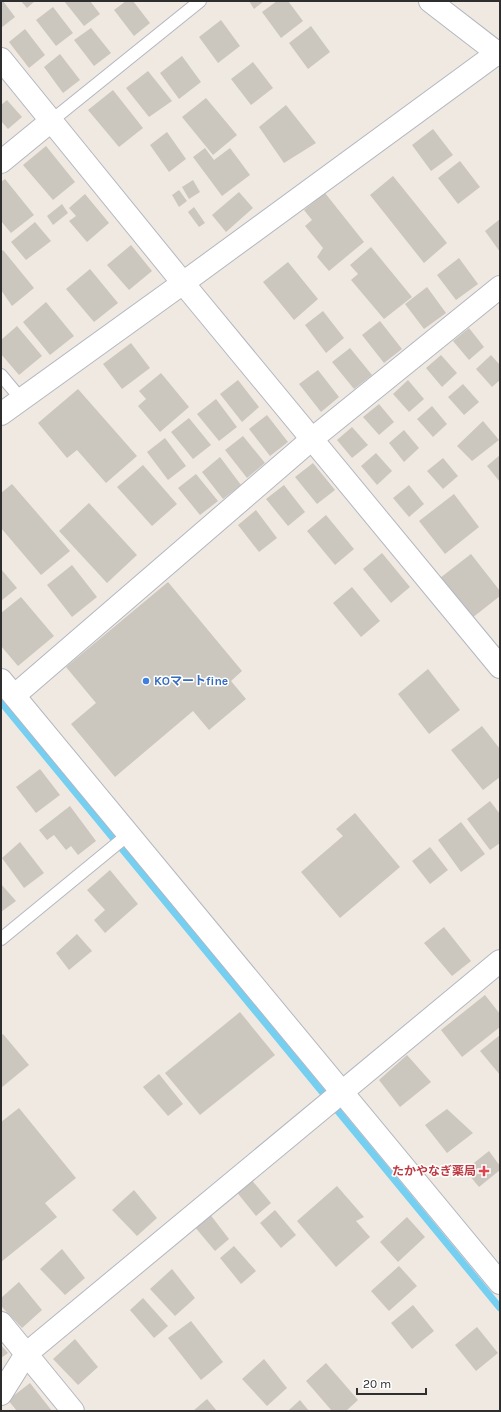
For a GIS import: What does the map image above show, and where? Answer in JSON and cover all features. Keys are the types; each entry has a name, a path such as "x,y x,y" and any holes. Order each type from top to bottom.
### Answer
{"street":[{"path":"1,414 499,53 430,1"},
{"path":"1,59 183,283 500,667"},
{"path":"1,162 51,121"},
{"path":"500,287 8,687 500,1283"},
{"path":"1,1394 26,1354 341,1091 500,961"},
{"path":"1,1323 73,1411"}],"lane":[{"path":"51,121 200,1"},
{"path":"1,375 21,399"},
{"path":"1,939 129,834"}],"building":[{"path":"1,1 3,1 15,17 1,28"},
{"path":"21,1 35,1 27,8"},
{"path":"64,1 90,1 100,14 84,26"},
{"path":"126,1 133,1 150,23 134,36 114,10"},
{"path":"249,1 264,1 254,9"},
{"path":"277,1 288,1 303,21 281,38 262,12"},
{"path":"53,7 73,33 56,46 36,20"},
{"path":"221,20 240,46 218,63 199,37"},
{"path":"311,26 330,52 308,69 289,43"},
{"path":"91,28 111,53 94,66 74,40"},
{"path":"25,29 45,55 29,68 9,42"},
{"path":"60,54 80,80 63,93 44,67"},
{"path":"182,56 201,82 179,99 160,73"},
{"path":"253,62 273,88 251,105 231,79"},
{"path":"148,71 172,101 149,117 126,88"},
{"path":"113,90 143,128 119,147 88,110"},
{"path":"206,98 237,135 213,155 182,117"},
{"path":"7,100 22,117 8,129 1,121 1,105"},
{"path":"286,105 316,143 284,163 259,127"},
{"path":"433,129 453,155 431,171 412,145"},
{"path":"167,132 186,159 169,172 150,145"},
{"path":"46,146 75,182 53,200 23,165"},
{"path":"205,148 214,160 230,148 250,175 222,196 193,157"},
{"path":"460,161 480,187 458,204 438,178"},
{"path":"393,176 447,243 424,263 370,195"},
{"path":"5,179 34,215 11,233 1,221 1,182"},
{"path":"193,180 200,192 189,199 182,187"},
{"path":"179,190 187,201 179,207 172,195"},
{"path":"239,192 253,208 226,232 212,215"},
{"path":"325,193 364,242 329,271 317,257 323,248 305,226 312,220 304,210"},
{"path":"85,194 109,223 87,242 69,221 76,216 69,208"},
{"path":"62,204 68,213 53,225 47,216"},
{"path":"194,207 205,223 199,227 188,212"},
{"path":"500,219 500,252 485,231"},
{"path":"35,222 51,241 26,260 11,242"},
{"path":"131,245 152,271 129,290 107,265"},
{"path":"371,247 412,297 384,319 351,280 358,274 350,265"},
{"path":"3,250 34,288 12,306 1,290 1,252"},
{"path":"459,258 478,284 456,300 437,275"},
{"path":"288,262 318,299 294,320 263,282"},
{"path":"90,269 118,303 94,322 66,289"},
{"path":"427,287 446,313 424,329 405,304"},
{"path":"46,302 74,336 50,355 23,322"},
{"path":"323,311 344,338 326,353 305,325"},
{"path":"380,321 402,349 384,363 362,335"},
{"path":"17,326 42,356 19,375 1,354 1,340"},
{"path":"469,328 484,347 469,360 453,341"},
{"path":"131,343 150,368 122,389 103,364"},
{"path":"350,348 372,375 354,389 332,362"},
{"path":"441,355 457,373 442,387 426,368"},
{"path":"491,355 500,365 500,380 492,387 476,369"},
{"path":"318,370 339,397 321,412 299,384"},
{"path":"161,373 189,407 160,432 138,406 146,399 139,391"},
{"path":"238,380 259,407 242,422 220,394"},
{"path":"408,380 424,399 409,412 393,394"},
{"path":"463,384 479,402 464,415 448,397"},
{"path":"78,389 137,456 106,483 77,450 67,458 38,423"},
{"path":"216,399 237,427 219,441 197,414"},
{"path":"379,404 394,422 379,435 363,417"},
{"path":"432,406 447,424 433,437 417,419"},
{"path":"267,415 288,442 270,456 249,429"},
{"path":"189,418 211,445 193,459 171,432"},
{"path":"483,421 499,440 472,461 457,446"},
{"path":"352,427 368,445 352,458 337,440"},
{"path":"404,430 419,448 404,462 389,443"},
{"path":"243,436 265,463 247,478 225,450"},
{"path":"165,438 186,466 168,480 147,452"},
{"path":"376,453 392,471 377,485 361,466"},
{"path":"500,455 500,482 487,466"},
{"path":"220,457 241,485 223,499 202,472"},
{"path":"443,458 458,476 443,489 427,471"},
{"path":"313,463 335,490 317,504 295,477"},
{"path":"143,465 177,504 152,526 117,487"},
{"path":"196,474 218,501 200,515 178,488"},
{"path":"12,484 70,551 41,575 1,528 1,493"},
{"path":"284,485 305,512 288,526 266,499"},
{"path":"409,485 424,504 409,517 393,498"},
{"path":"454,494 479,527 445,554 419,521"},
{"path":"89,503 137,555 107,583 59,531"},
{"path":"256,510 277,538 259,552 238,525"},
{"path":"326,515 354,549 335,565 307,531"},
{"path":"382,553 410,587 391,603 363,569"},
{"path":"471,554 500,591 500,596 472,618 440,578"},
{"path":"72,565 97,597 72,617 47,585"},
{"path":"1,569 17,588 1,601"},
{"path":"168,582 242,671 231,681 246,699 209,730 193,711 115,777 71,724 96,703 66,667"},
{"path":"352,587 380,621 361,637 333,603"},
{"path":"21,597 54,636 18,666 1,646 1,613"},
{"path":"428,669 460,710 429,734 398,694"},
{"path":"482,726 500,749 500,777 483,790 451,750"},
{"path":"40,769 60,795 36,813 16,787"},
{"path":"490,801 500,814 500,843 490,850 467,819"},
{"path":"70,806 96,841 78,855 71,846 66,850 54,835 47,840 39,830"},
{"path":"355,813 400,867 340,918 301,872 343,836 336,829"},
{"path":"461,822 485,854 461,872 438,840"},
{"path":"20,842 44,873 24,888 2,858"},
{"path":"430,847 448,870 430,884 412,861"},
{"path":"110,870 138,904 105,933 94,920 105,910 87,890"},
{"path":"1,884 16,901 1,912"},
{"path":"444,927 471,961 452,976 424,943"},
{"path":"77,934 92,951 69,970 56,953"},
{"path":"485,995 500,1014 500,1027 462,1057 441,1030"},
{"path":"240,1012 275,1055 200,1115 165,1073"},
{"path":"3,1034 29,1065 1,1088 1,1036"},
{"path":"500,1035 500,1075 480,1051"},
{"path":"407,1055 431,1082 400,1107 379,1080"},
{"path":"159,1074 183,1104 168,1116 143,1087"},
{"path":"19,1108 76,1178 45,1203 57,1217 1,1262 1,1122"},
{"path":"447,1109 473,1133 447,1153 425,1125"},
{"path":"489,1151 500,1166 500,1170 479,1187 465,1170"},
{"path":"250,1178 271,1203 256,1216 235,1190"},
{"path":"337,1186 364,1217 356,1221 370,1237 336,1267 297,1221"},
{"path":"134,1190 157,1218 137,1236 112,1210"},
{"path":"275,1210 296,1235 281,1248 260,1223"},
{"path":"209,1213 229,1239 215,1251 194,1226"},
{"path":"407,1217 425,1237 398,1262 380,1242"},
{"path":"234,1246 256,1271 241,1284 220,1258"},
{"path":"62,1249 85,1278 65,1295 40,1269"},
{"path":"399,1266 417,1286 389,1311 371,1291"},
{"path":"172,1269 195,1298 175,1316 150,1289"},
{"path":"19,1282 42,1310 22,1328 1,1306 1,1298"},
{"path":"143,1298 168,1326 154,1338 130,1310"},
{"path":"413,1305 434,1331 412,1349 391,1323"},
{"path":"191,1321 223,1362 201,1380 168,1338"},
{"path":"477,1327 498,1353 476,1371 455,1345"},
{"path":"75,1339 98,1367 78,1385 53,1359"},
{"path":"1,1345 8,1353 1,1358"},
{"path":"264,1359 287,1388 267,1406 242,1379"},
{"path":"326,1363 358,1400 346,1411 332,1411 306,1381"},
{"path":"30,1383 52,1411 17,1411 8,1400"},
{"path":"207,1399 217,1411 193,1411"},
{"path":"300,1400 309,1411 288,1411"}],"waterway":[{"path":"1,702 500,1308"}],"place":[{"name":"KOマートfine","path":"146,681"},
{"name":"たかやなぎ薬局","path":"484,1171"}]}
